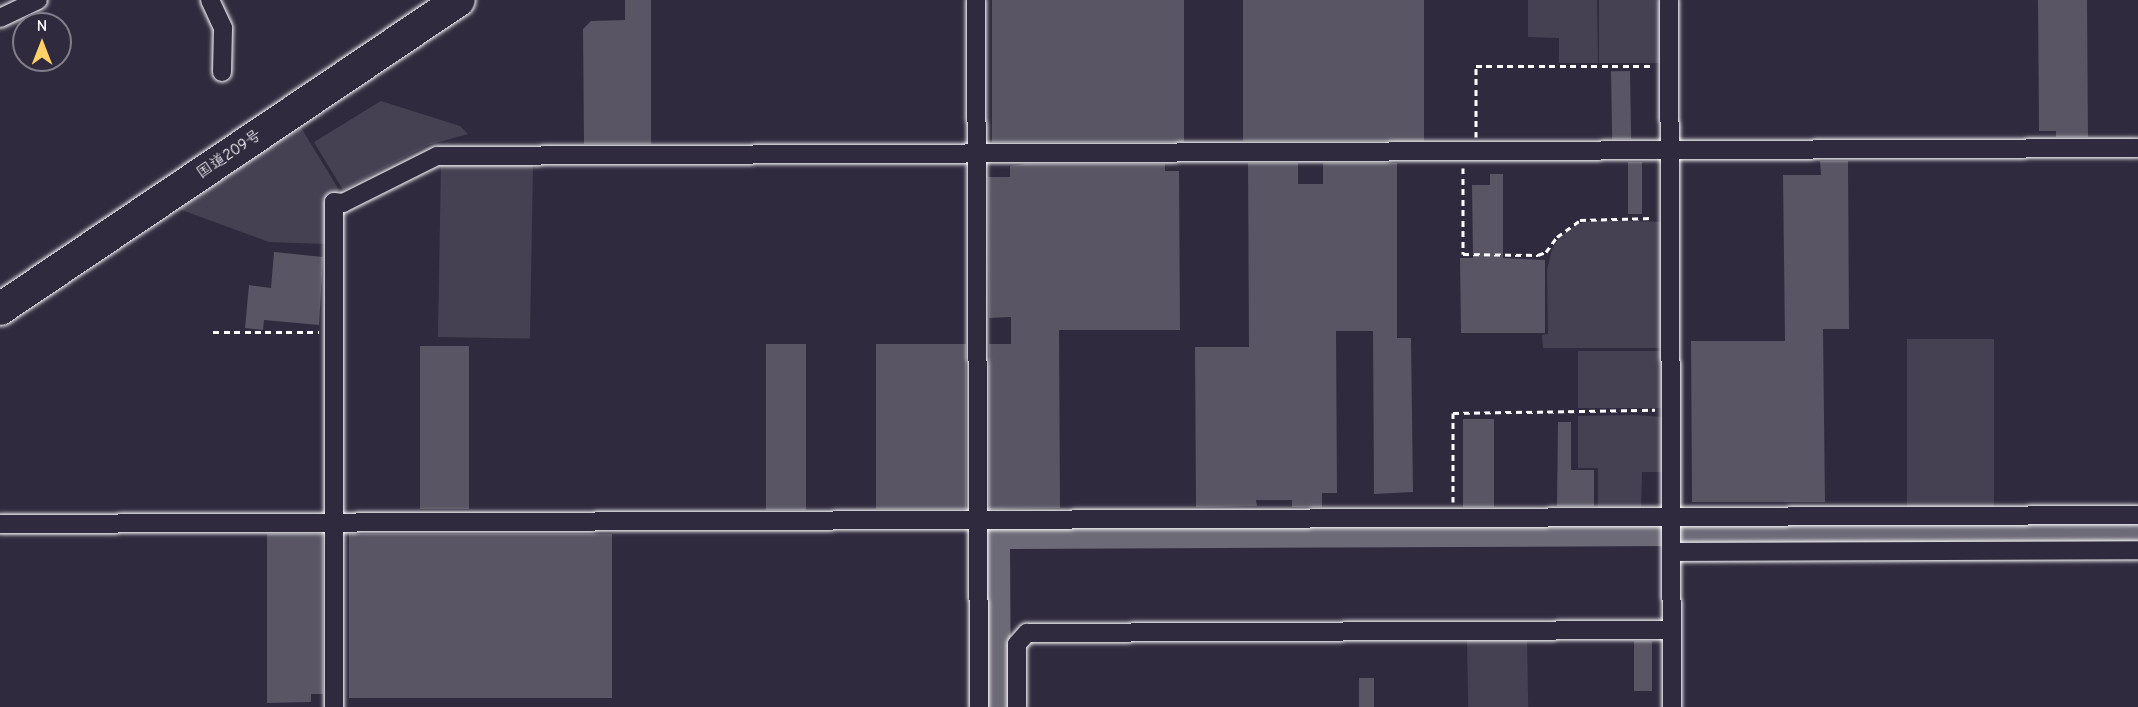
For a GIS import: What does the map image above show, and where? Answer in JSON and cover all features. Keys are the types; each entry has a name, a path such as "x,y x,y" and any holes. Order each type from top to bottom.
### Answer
{"highway":[{"name":"国道209号","path":"0,309 459,0"}],"street":[{"path":"0,18 38,0"},
{"path":"210,0 223,28 222,72"},
{"path":"976,0 979,707"},
{"path":"1669,0 1672,707"},
{"path":"334,707 334,202 343,203 437,156 2138,148"},
{"path":"0,524 2138,515"},
{"path":"1672,552 2138,550"},
{"path":"1017,707 1017,644 1027,633 1671,630"}],"path":[{"path":"1670,66 1476,66 1463,254 1538,255 1546,252 1557,237 1580,220 1671,218"},
{"path":"213,332 333,332"},
{"path":"1453,518 1453,413 1671,410"}],"shaded area":[{"path":"1528,0 1597,0 1598,63 1559,63 1559,38 1528,37"},
{"path":"1599,0 1661,0 1661,63 1599,63"},
{"path":"381,101 460,126 468,134 428,145 343,190 314,142"},
{"path":"300,126 339,190 328,201 326,244 269,242 179,209"},
{"path":"441,163 533,165 530,339 438,337"},
{"path":"1595,220 1665,222 1665,348 1543,348 1542,335 1548,334 1547,270 1552,249 1560,236 1577,224"},
{"path":"1907,339 1994,339 1994,511 1907,511"},
{"path":"1578,351 1665,351 1665,408 1578,408"},
{"path":"1578,416 1664,417 1666,472 1642,472 1641,511 1598,510 1598,468 1578,468"},
{"path":"2138,522 2138,544 1010,549 1011,707 986,707 987,526"},
{"path":"1527,637 1528,707 1468,707 1467,638"}],"building":[{"path":"625,0 651,0 651,144 584,144 583,29 591,21 625,20"},
{"path":"992,0 1184,0 1184,142 992,142"},
{"path":"1243,0 1424,0 1424,141 1243,141"},
{"path":"2038,0 2087,0 2088,137 2056,137 2056,131 2039,131"},
{"path":"1611,71 1630,71 1631,139 1612,139"},
{"path":"1820,161 1848,161 1849,329 1823,329 1825,502 1692,502 1691,341 1785,341 1783,175 1821,175"},
{"path":"1628,162 1642,162 1642,214 1628,214"},
{"path":"1248,163 1298,163 1298,184 1323,184 1323,163 1397,163 1397,338 1411,338 1413,492 1374,494 1373,331 1336,331 1337,493 1322,493 1322,507 1292,507 1292,500 1256,500 1257,506 1196,507 1195,347 1249,347"},
{"path":"1025,164 1165,164 1165,171 1179,171 1180,330 1059,330 1060,508 989,509 989,344 1011,344 1011,317 989,318 988,177 1010,177 1010,166"},
{"path":"1490,174 1503,174 1503,258 1545,260 1545,333 1461,333 1460,258 1473,258 1472,185 1490,185"},
{"path":"274,252 323,257 319,325 264,320 263,330 245,328 249,285 271,288"},
{"path":"766,344 806,344 806,510 766,510"},
{"path":"876,344 966,344 966,509 876,509"},
{"path":"420,346 469,346 469,509 420,509"},
{"path":"1463,419 1494,419 1494,507 1463,507"},
{"path":"1558,422 1571,422 1571,470 1594,470 1594,506 1557,506"},
{"path":"267,534 323,534 323,694 311,694 311,702 267,703"},
{"path":"349,534 612,534 612,698 349,698"},
{"path":"1634,641 1652,641 1652,691 1634,691"},
{"path":"1359,678 1374,678 1374,707 1359,707"}]}
